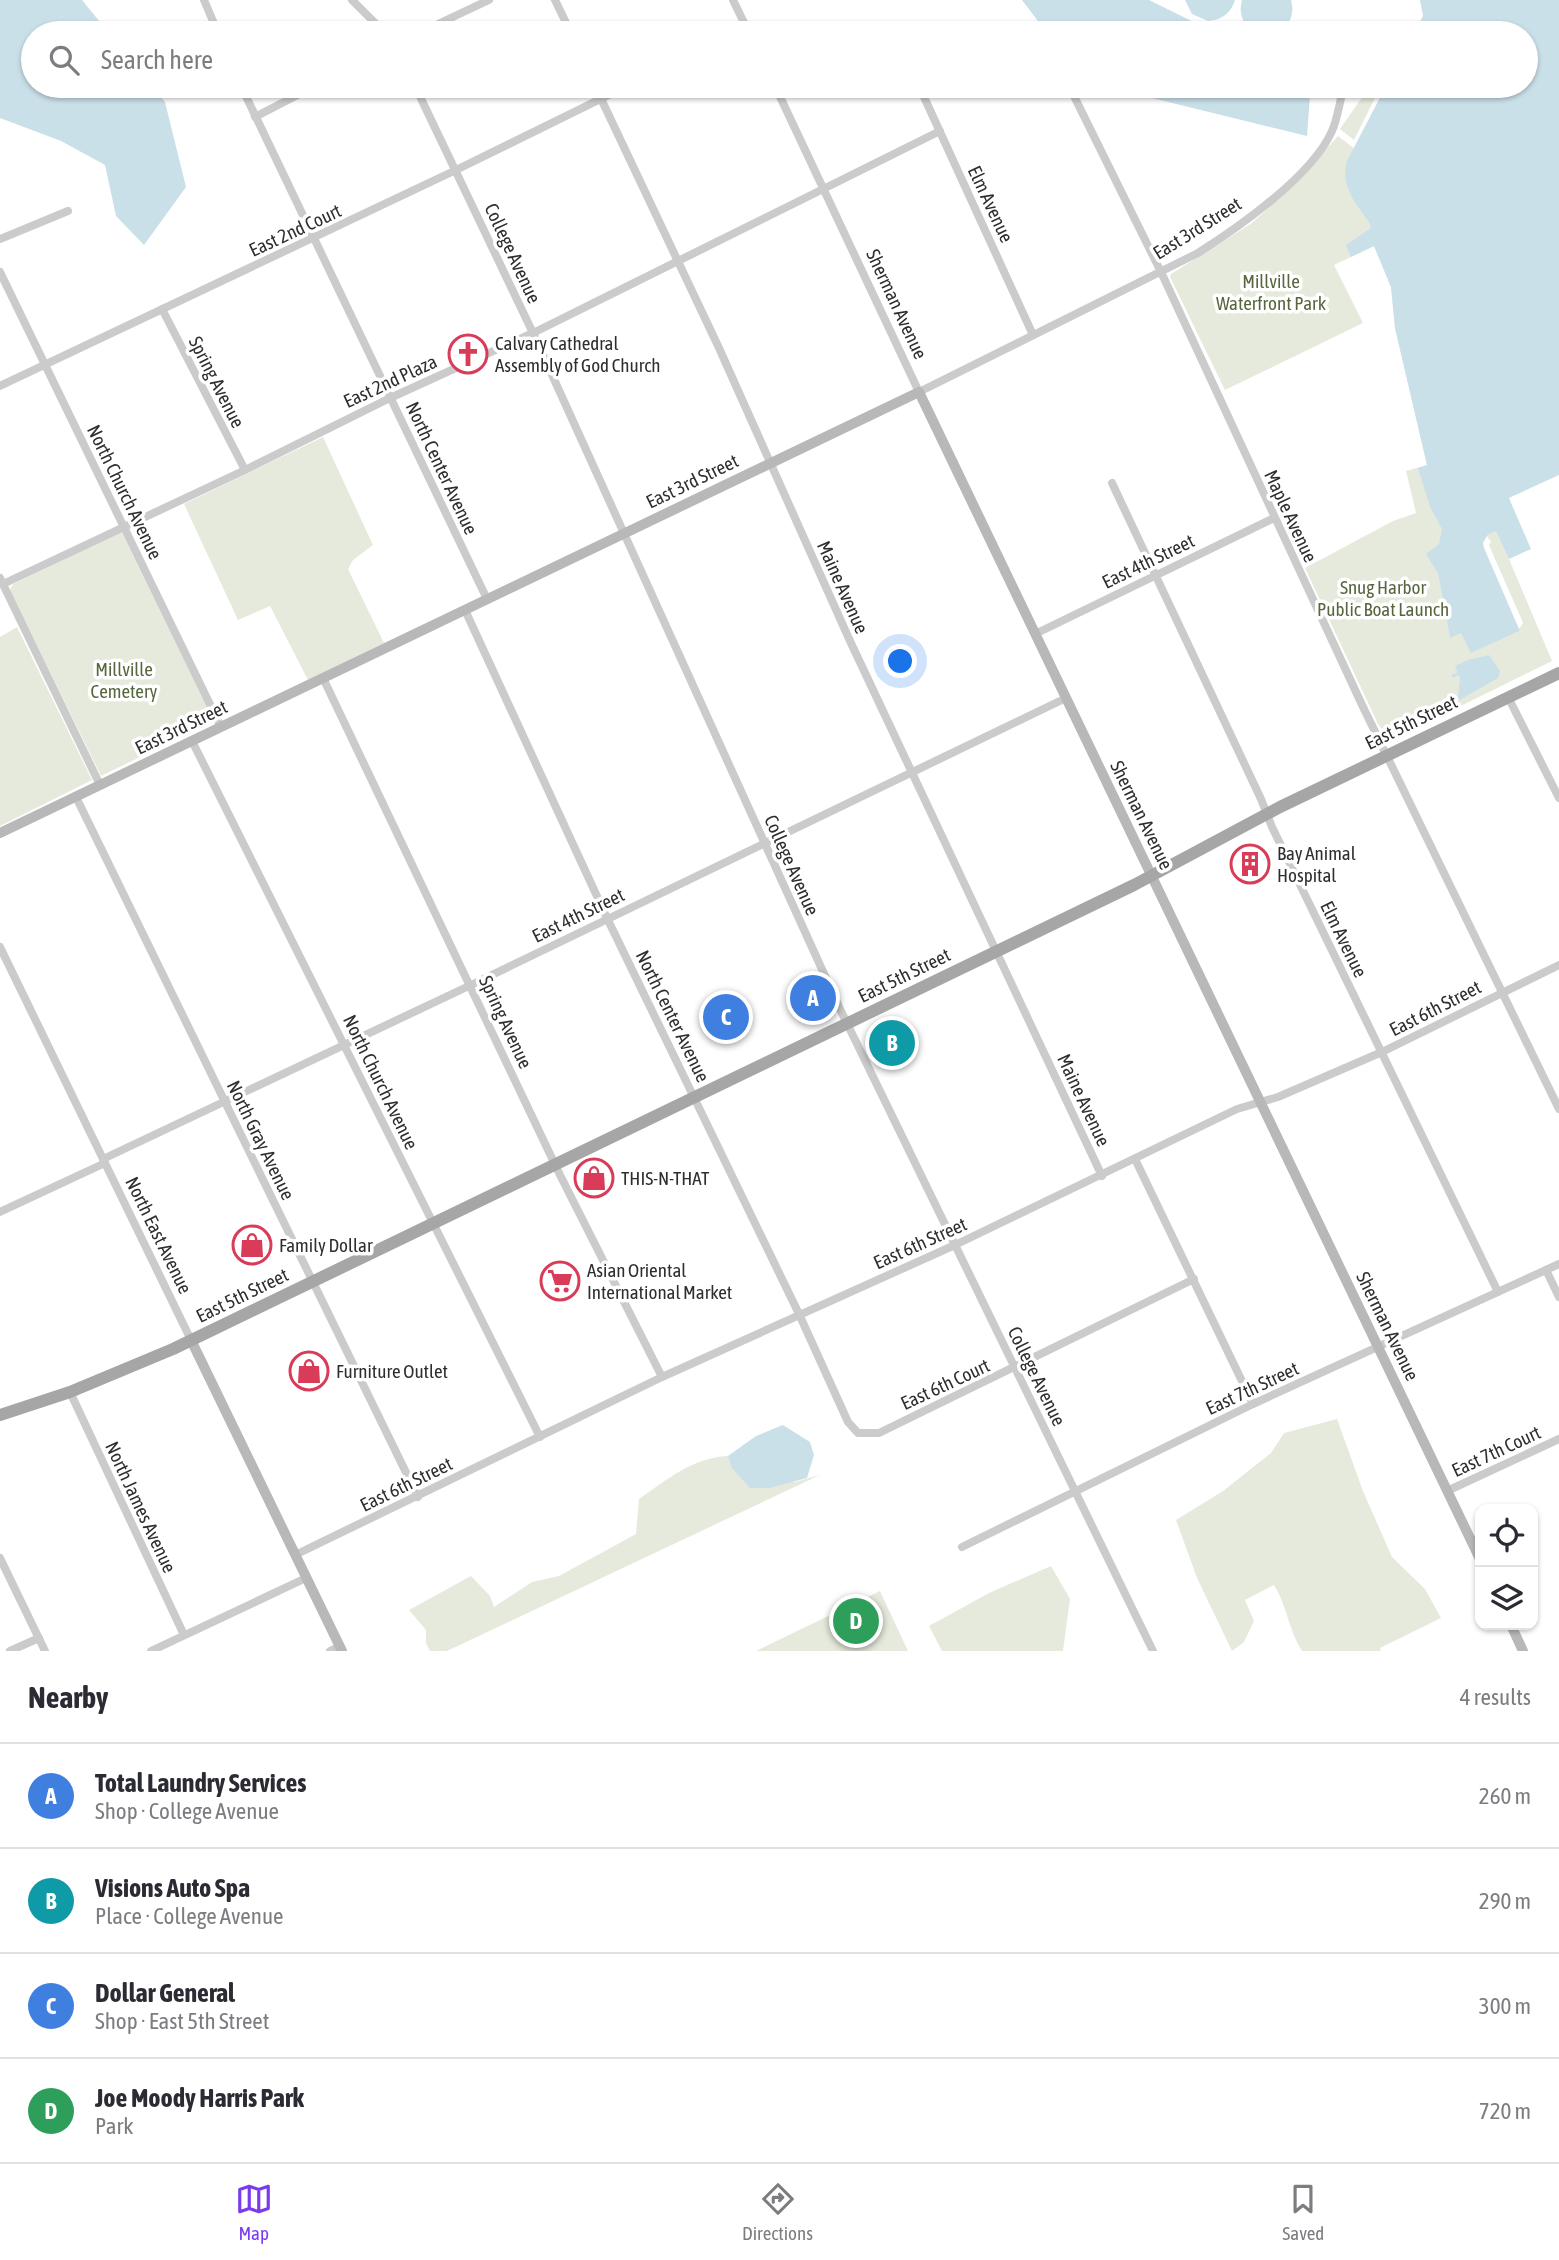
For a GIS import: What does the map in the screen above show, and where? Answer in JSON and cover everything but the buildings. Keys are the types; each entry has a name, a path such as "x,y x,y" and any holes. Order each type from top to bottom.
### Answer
{"main road":[{"name":"East 5th Street","path":"0,1415 70,1392 191,1340 313,1282 1151,876 1267,814 1559,673"}],"street":[{"path":"204,0 213,21"},
{"path":"352,0 373,21"},
{"path":"444,21 489,0"},
{"path":"555,0 565,21"},
{"path":"733,0 744,21"},
{"name":"North Center Avenue","path":"246,98 486,599"},
{"path":"255,117 292,98"},
{"name":"College Avenue","path":"421,98 533,333 848,1023 1153,1651"},
{"name":"East 2nd Court","path":"0,386 456,170 601,98"},
{"name":"Maine Avenue","path":"601,98 719,348 850,642 1102,1176"},
{"name":"Sherman Avenue","path":"781,98 919,392 1475,1549"},
{"name":"Elm Avenue","path":"925,98 1033,335"},
{"name":"Maple Avenue","path":"1075,98 1161,272 1274,518 1559,1110"},
{"name":"East 3rd Street","path":"0,833 919,392 1161,272 1212,244 1294,180 1327,141 1334,128 1341,98"},
{"name":"East 2nd Plaza","path":"2,581 124,527 390,398 533,333 940,131"},
{"path":"0,239 68,211"},
{"name":"North Church Avenue","path":"0,272 221,727"},
{"name":"Spring Avenue","path":"162,309 244,470"},
{"name":"Elm Avenue","path":"1112,483 1267,814 1498,1292"},
{"name":"East 4th Street","path":"1035,634 1274,518"},
{"path":"2,581 100,785"},
{"name":"North Center Avenue","path":"465,610 607,918 799,1314 848,1422 858,1433"},
{"name":"Spring Avenue","path":"323,678 556,1164 662,1377"},
{"path":"1508,697 1559,798"},
{"name":"East 4th Street","path":"0,1212 1066,698"},
{"name":"North Church Avenue","path":"192,741 540,1437"},
{"name":"North Gray Avenue","path":"76,797 418,1497"},
{"name":"North East Avenue","path":"0,947 295,1555 337,1649"},
{"name":"East 6th Street","path":"295,1555 662,1377 955,1245 1237,1109 1278,1097 1382,1052 1559,965"},
{"name":"Maine Avenue","path":"1135,1159 1253,1404"},
{"name":"East 7th Street","path":"962,1546 1253,1404 1559,1264"},
{"path":"1546,1270 1559,1297"},
{"name":"East 6th Court","path":"858,1433 879,1433 1194,1279"},
{"name":"North James Avenue","path":"70,1392 184,1635"},
{"name":"East 7th Court","path":"1447,1491 1559,1439"},
{"path":"0,1558 45,1651"},
{"path":"151,1651 306,1578"},
{"path":"1513,1630 1523,1651"},
{"path":"10,1651 39,1638"}],"green space":[{"path":"1362,98 1375,98 1354,140 1340,129"},
{"path":"1338,136 1355,149 1397,164 1451,544 1427,554 1438,574 1450,637 1460,633 1479,548 1490,514 1552,661 1398,736 1388,734 1378,724 1305,568 1393,521 1416,513 1406,471 1427,465 1395,328 1391,287 1374,246 1334,265 1363,323 1225,390 1170,277 1252,223 1292,186"},
{"path":"323,437 373,545 353,560 348,569 384,643 308,680 270,606 238,620 184,504"},
{"name":"Millville Cemetery","path":"122,533 214,721 101,776 10,590 13,584"},
{"name":"Millville Cemetery","path":"17,627 92,780 0,826 0,637"},
{"path":"1337,1419 1363,1491 1392,1557 1425,1589 1441,1618 1380,1648 1381,1651 1302,1651 1274,1585 1245,1600 1254,1621 1244,1642 1232,1651 1197,1578 1176,1520 1223,1491 1271,1453 1284,1433"},
{"path":"728,1456 731,1467 795,1482 820,1475 447,1651 430,1651 426,1643 426,1630 409,1610 471,1576 490,1596 494,1607 532,1582 559,1576 636,1534 639,1499 692,1465"},
{"path":"1051,1566 1070,1599 1063,1651 942,1651 929,1626 989,1593"},
{"path":"880,1591 908,1651 756,1651"}],"water":[{"path":"0,0 82,0 99,21 21,21 21,98 162,98 186,187 144,245 116,216 105,165 61,141 0,118"},
{"path":"1022,0 1149,0 1192,21 1038,21"},
{"path":"1185,0 1235,0 1225,15 1208,21 1192,14"},
{"path":"1242,0 1291,0 1292,10 1289,21 1243,21"},
{"path":"1420,0 1559,0 1559,475 1509,498 1531,549 1509,559 1496,531 1487,535 1486,544 1520,626 1519,631 1471,653 1461,633 1450,638 1438,574 1426,554 1439,544 1442,529 1430,507 1418,468 1427,465 1395,328 1391,287 1374,246 1351,257 1346,245 1371,228 1350,193 1345,170 1347,161 1380,98 1538,98 1538,21 1420,21 1423,16"},
{"path":"1152,98 1310,98 1307,136"},
{"path":"1489,655 1500,671 1498,678 1460,700 1460,678 1455,666"},
{"path":"783,1425 810,1442 814,1455 807,1478 770,1488 750,1488 731,1467 728,1456 756,1436"}],"pier":[{"path":"1487,536 1523,623 1519,629 1484,548 1483,543"}],"waterway":[{"path":"1453,676 1458,674"}],"place":[{"name":"Calvary Cathedral Assembly of God Church","path":"468,354"},
{"name":"Bay Animal Hospital","path":"1250,864"},
{"name":"Total Laundry Services","path":"813,998"},
{"name":"Dollar General","path":"726,1017"},
{"name":"Visions Auto Spa","path":"892,1043"},
{"name":"THIS-N-THAT","path":"594,1178"},
{"name":"Family Dollar","path":"252,1245"},
{"name":"Asian Oriental International Market","path":"560,1281"},
{"name":"Furniture Outlet","path":"309,1371"},
{"name":"Joe Moody Harris Park","path":"856,1621"}],"park label":[{"name":"Millville Waterfront Park","path":"1271,292"},
{"name":"Snug Harbor Public Boat Launch","path":"1383,598"}]}
